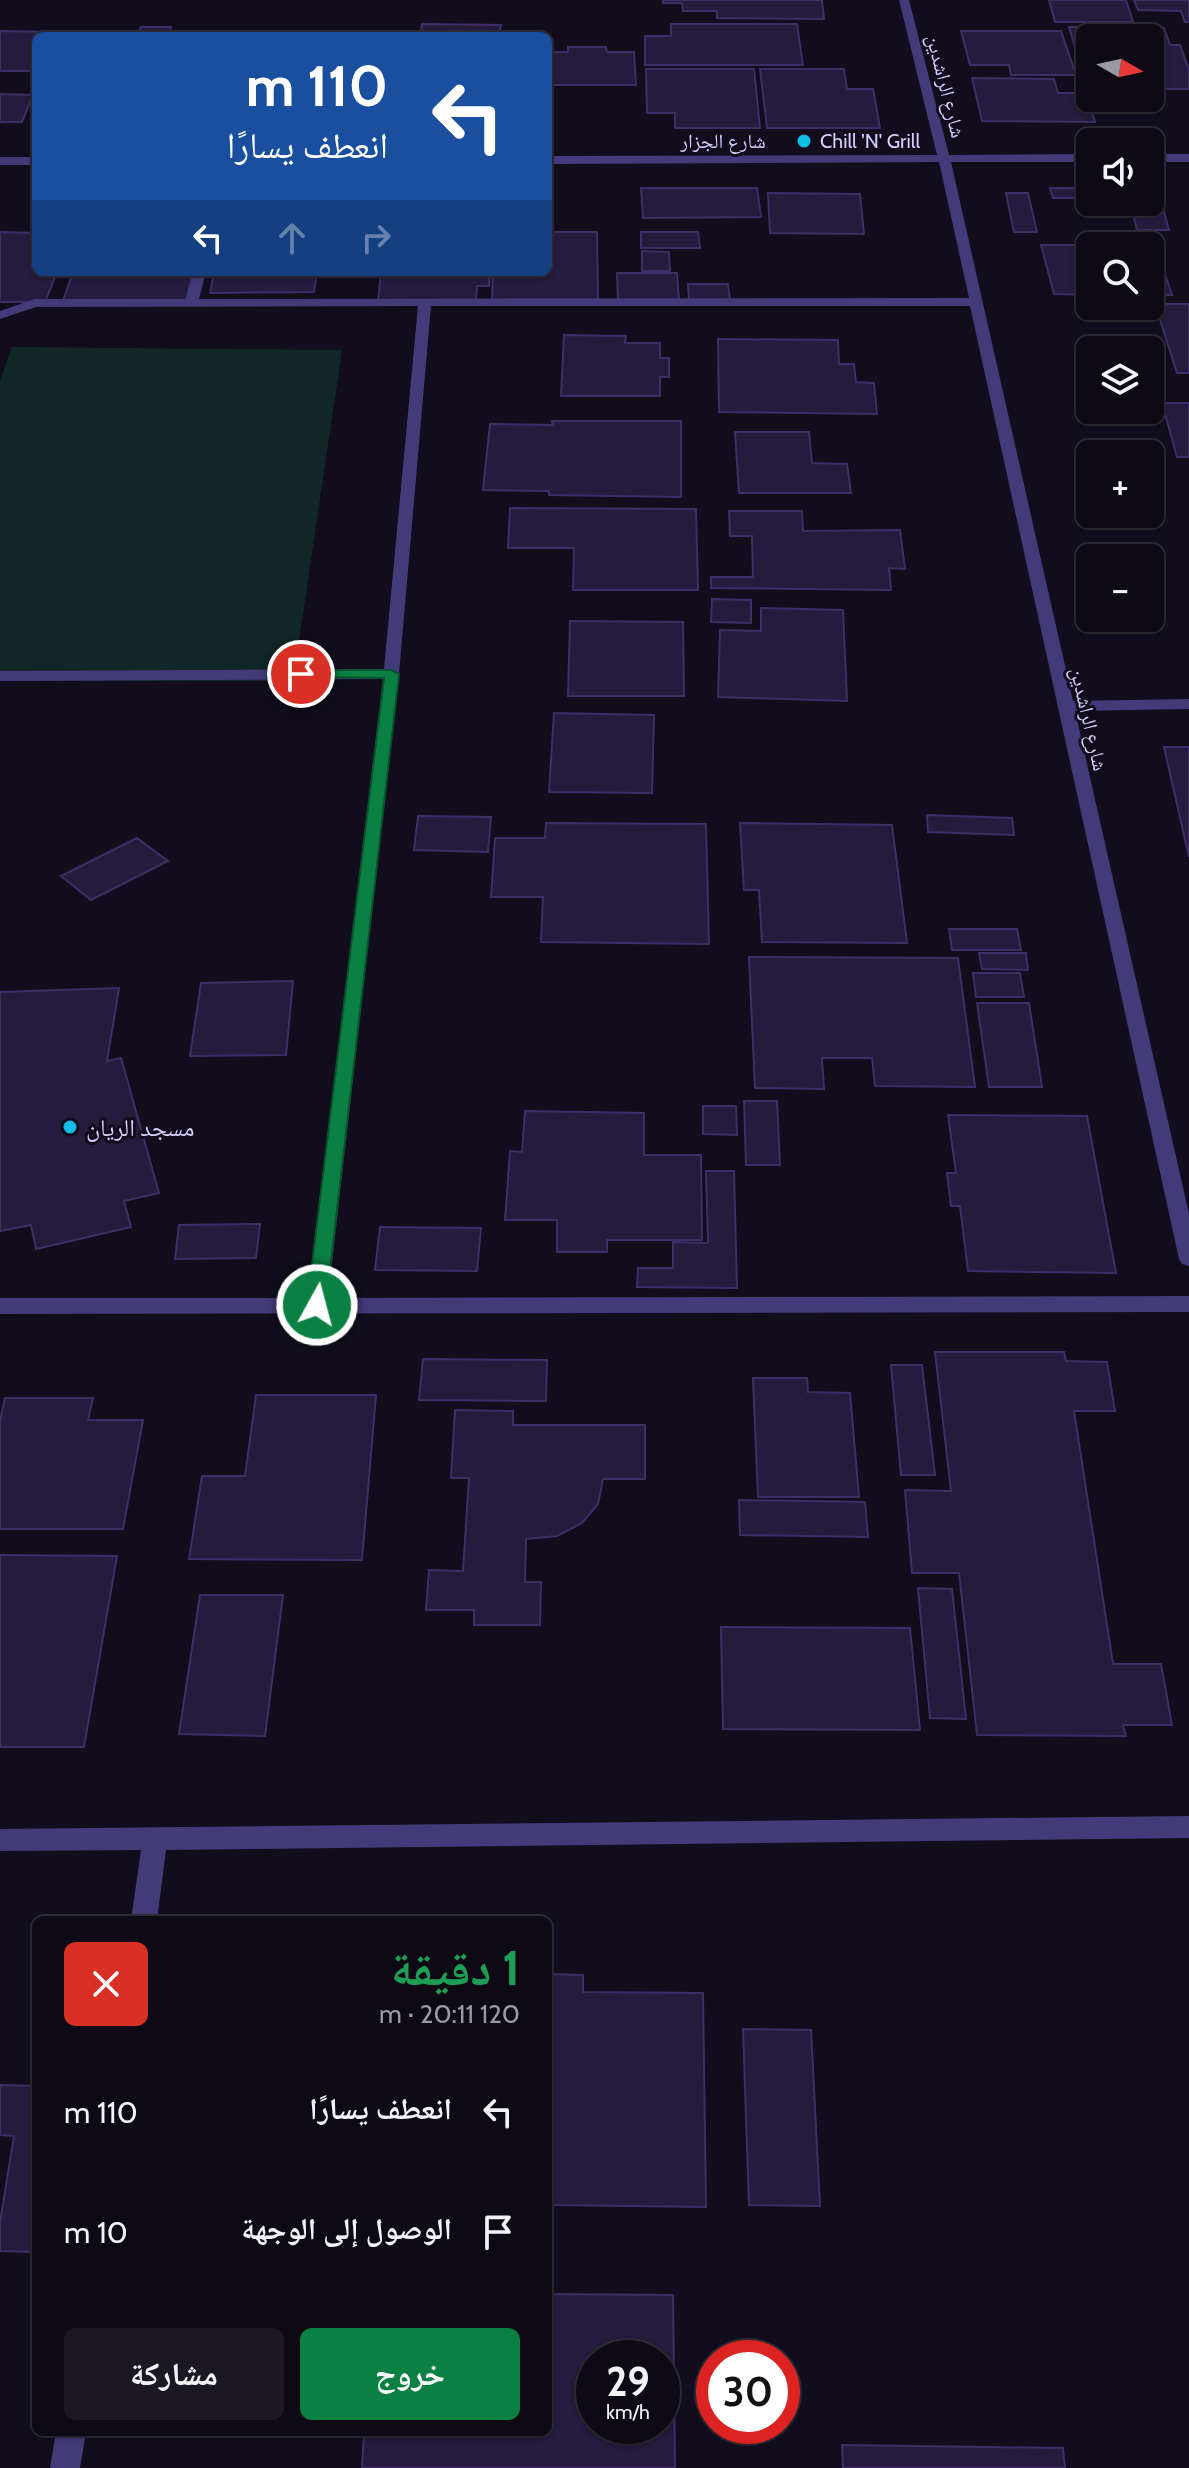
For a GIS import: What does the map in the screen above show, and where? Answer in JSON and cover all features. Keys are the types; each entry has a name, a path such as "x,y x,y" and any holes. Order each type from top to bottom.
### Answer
{"street":[{"name":"شارع الراشدين","path":"904,0 944,159 1189,1259"},
{"name":"شارع الجزار","path":"552,160 1076,158"},
{"path":"1164,158 1189,158"},
{"path":"0,161 32,161"},
{"path":"191,305 199,276"},
{"path":"0,315 35,303 975,302"},
{"path":"317,1305 391,674 425,304"},
{"path":"0,676 391,674"},
{"path":"1065,706 1189,704"},
{"path":"0,1306 1189,1304"},
{"path":"0,1840 1189,1827"},
{"path":"145,1916 155,1839"},
{"path":"65,2468 70,2436"}],"green space":[{"path":"12,347 342,350 293,681 0,681 0,381"}],"building":[{"path":"663,0 822,0 824,19 717,18 717,11 683,11 682,3 663,3"},
{"path":"1049,0 1126,0 1133,22 1055,22"},
{"path":"1134,0 1189,0 1189,22 1185,22 1181,11 1138,10"},
{"path":"422,24 501,25 500,32 421,32"},
{"path":"671,24 797,24 803,65 645,65 645,36 671,36"},
{"path":"141,27 171,27 169,32 139,32"},
{"path":"1069,27 1076,27 1076,50"},
{"path":"1164,28 1170,45 1180,45 1189,70 1189,89 1164,89"},
{"path":"0,31 53,32 32,32 32,71 0,71"},
{"path":"961,31 1061,31 1076,75 1011,75 1009,65 970,65"},
{"path":"568,47 606,47 607,52 634,52 636,85 552,85 552,52 568,52"},
{"path":"646,69 754,69 760,128 675,128 675,113 647,113"},
{"path":"760,69 844,69 847,89 873,89 880,128 767,128"},
{"path":"972,78 1054,79 1058,93 1076,93 1076,112 1092,112 1095,122 982,121"},
{"path":"0,94 32,95 22,122 0,122"},
{"path":"641,188 757,188 761,217 643,218"},
{"path":"1050,188 1076,188 1076,198 1053,198"},
{"path":"768,193 860,194 864,234 770,233"},
{"path":"1006,193 1028,193 1037,232 1014,232"},
{"path":"1164,212 1169,230 1137,230 1134,216 1164,216"},
{"path":"0,232 32,233 32,276 55,276 45,302 0,302"},
{"path":"552,232 597,232 598,301 492,302 493,276 552,276"},
{"path":"641,232 698,232 700,248 641,248"},
{"path":"1041,245 1076,245 1076,295 1054,294"},
{"path":"642,251 669,252 670,271 642,271"},
{"path":"1164,271 1172,295 1164,295"},
{"path":"617,273 677,273 679,301 618,301"},
{"path":"72,276 192,276 186,301 63,301"},
{"path":"213,276 316,276 314,292 210,293"},
{"path":"381,276 490,276 489,286 477,286 476,302 378,302"},
{"path":"688,284 728,284 730,301 689,301"},
{"path":"1164,304 1189,304 1189,373 1177,373 1160,320 1164,320"},
{"path":"564,335 626,336 625,343 660,343 660,358 669,358 669,377 660,377 660,396 561,396"},
{"path":"718,339 838,340 839,364 854,364 856,382 874,383 877,414 719,412"},
{"path":"1164,403 1189,403 1189,457 1177,457"},
{"path":"552,421 681,421 681,497 549,495 549,491 483,490 490,424 553,425"},
{"path":"735,432 809,432 812,463 847,464 851,493 739,493"},
{"path":"510,508 696,509 698,590 573,590 574,548 508,548"},
{"path":"729,511 802,511 803,531 900,530 905,569 889,568 891,590 711,588 711,577 753,577 752,536 730,536"},
{"path":"712,599 751,600 751,623 711,622"},
{"path":"761,608 843,610 847,701 718,697 720,630 761,631"},
{"path":"570,621 683,622 684,696 568,696"},
{"path":"554,713 654,715 652,793 549,792"},
{"path":"1164,747 1189,747 1189,857"},
{"path":"927,815 1012,818 1014,835 928,832"},
{"path":"418,816 491,817 488,852 414,850"},
{"path":"546,823 706,824 709,944 541,942 543,897 491,897 495,838 545,838"},
{"path":"740,823 892,825 907,943 762,942 759,890 744,890"},
{"path":"137,838 168,861 91,900 61,876"},
{"path":"949,929 1017,929 1021,950 952,950"},
{"path":"979,953 1026,953 1028,970 982,969"},
{"path":"749,957 958,958 975,1087 875,1086 872,1058 822,1058 824,1089 755,1088"},
{"path":"973,973 1020,973 1024,997 976,997"},
{"path":"293,981 286,1055 190,1056 201,983"},
{"name":"مسجد الريان","path":"119,988 107,1061 121,1058 159,1193 124,1201 131,1227 36,1249 31,1225 0,1231 0,992"},
{"path":"977,1003 1029,1003 1042,1087 989,1087"},
{"path":"744,1101 777,1101 780,1165 746,1165"},
{"path":"703,1106 736,1106 737,1135 703,1134"},
{"path":"525,1111 644,1113 644,1155 701,1155 702,1240 607,1240 607,1252 557,1252 557,1220 505,1220 510,1151 522,1152"},
{"path":"948,1115 1087,1116 1116,1273 968,1271 960,1206 951,1206 947,1173 956,1173"},
{"path":"706,1171 734,1171 737,1288 637,1287 638,1268 673,1268 673,1242 708,1243"},
{"path":"260,1224 256,1258 175,1259 179,1225"},
{"path":"380,1227 481,1228 477,1271 375,1270"},
{"path":"935,1352 1064,1352 1066,1361 1107,1362 1115,1411 1074,1411 1113,1664 1161,1664 1172,1725 1123,1725 1126,1736 977,1735 959,1573 912,1573 905,1490 951,1491"},
{"path":"423,1359 547,1360 546,1401 419,1400"},
{"path":"891,1365 922,1365 935,1475 901,1475"},
{"path":"753,1378 807,1378 808,1392 850,1393 859,1497 758,1497"},
{"path":"256,1395 376,1395 362,1560 189,1559 202,1476 245,1476"},
{"path":"5,1398 93,1398 88,1420 143,1420 123,1529 0,1529 0,1421"},
{"path":"455,1410 513,1411 513,1425 645,1425 645,1479 603,1479 598,1504 582,1523 557,1536 526,1539 525,1582 541,1582 540,1625 474,1625 474,1610 426,1610 429,1570 463,1571 469,1478 451,1478"},
{"path":"739,1500 865,1502 868,1537 740,1535"},
{"path":"0,1555 117,1556 84,1747 0,1747"},
{"path":"918,1588 952,1589 966,1719 930,1718"},
{"path":"200,1595 283,1595 265,1736 179,1734"},
{"path":"721,1627 910,1628 920,1730 723,1729"},
{"path":"552,1974 583,1975 583,1992 703,1993 706,2207 552,2205"},
{"path":"743,2029 811,2030 820,2206 749,2205"},
{"path":"0,2085 32,2086 32,2252 0,2251 0,2222 14,2136 0,2135"},
{"path":"552,2294 673,2295 674,2340 576,2340 576,2444 675,2444 675,2468 362,2468 364,2436 552,2436"},
{"path":"842,2445 1063,2448 1065,2468 843,2468"}],"place":[{"name":"Chill 'N' Grill","path":"804,141"},
{"name":"مسجد الريان","path":"70,1127"}],"route":[{"path":"301,674 391,674 317,1305"}]}
